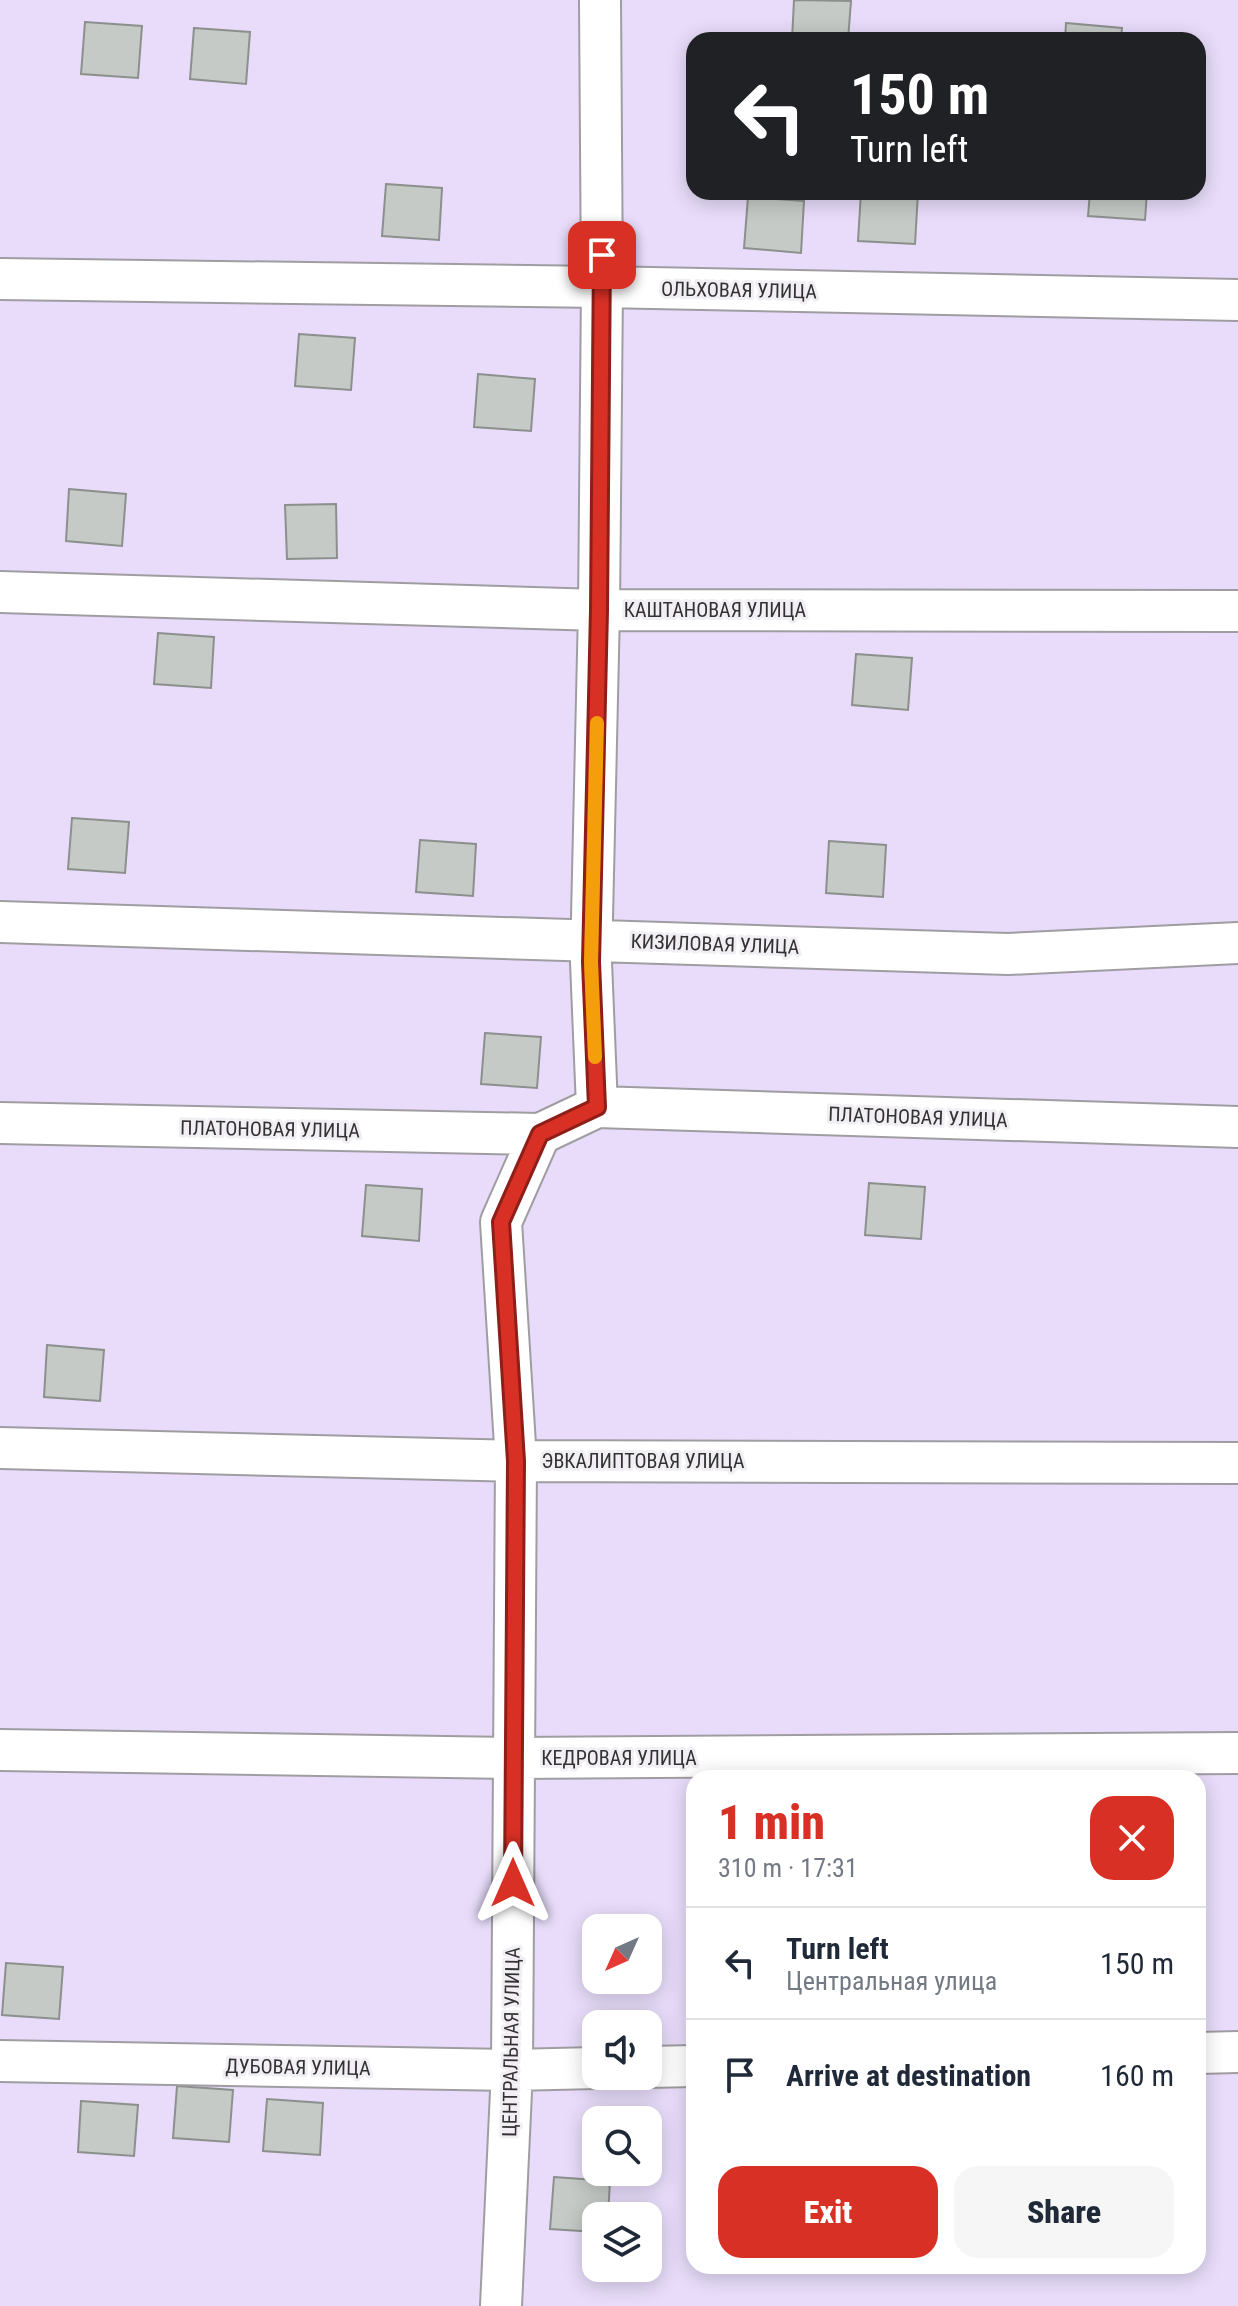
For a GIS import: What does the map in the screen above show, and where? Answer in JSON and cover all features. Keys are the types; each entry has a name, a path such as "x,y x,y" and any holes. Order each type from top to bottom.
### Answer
{"street":[{"path":"540,1134 597,1107 592,940 602,287 600,0"},
{"name":"ОЛЬХОВАЯ УЛИЦА","path":"0,279 1238,300"},
{"name":"КАШТАНОВАЯ УЛИЦА","path":"0,592 599,610 1238,611"},
{"name":"КИЗИЛОВАЯ УЛИЦА","path":"0,922 1008,954 1238,943"},
{"name":"ПЛАТОНОВАЯ УЛИЦА","path":"597,1107 1238,1127"},
{"name":"ПЛАТОНОВАЯ УЛИЦА","path":"0,1123 540,1134"},
{"name":"ЦЕНТРАЛЬНАЯ УЛИЦА","path":"501,2306 512,2070 516,1461 501,1222 540,1134"},
{"name":"ЭВКАЛИПТОВАЯ УЛИЦА","path":"0,1448 516,1461 1238,1463"},
{"name":"КЕДРОВАЯ УЛИЦА","path":"0,1750 514,1758 1238,1753"},
{"path":"1206,2053 1238,2052"},
{"name":"ДУБОВАЯ УЛИЦА","path":"0,2061 512,2070 582,2068"},
{"path":"662,2067 686,2066"}],"shaded area":[{"path":"0,0 1238,0 1238,2306 0,2306"}],"building":[{"path":"794,0 851,1 849,32 792,32"},
{"path":"85,22 142,26 138,78 81,74"},
{"path":"1066,23 1122,28 1122,32 1065,32"},
{"path":"194,28 250,32 246,84 190,79"},
{"path":"386,184 442,188 439,240 382,236"},
{"path":"748,200 804,201 801,253 744,248"},
{"path":"861,200 918,200 915,244 858,241"},
{"path":"1089,200 1146,200 1145,220 1088,216"},
{"path":"299,334 355,338 351,390 295,386"},
{"path":"478,374 535,379 531,431 474,427"},
{"path":"69,489 126,494 122,546 66,541"},
{"path":"336,504 337,558 287,559 285,505"},
{"path":"158,633 214,637 211,688 154,684"},
{"path":"856,654 912,658 908,710 852,705"},
{"path":"72,818 129,822 125,873 68,869"},
{"path":"420,840 476,844 473,896 416,892"},
{"path":"829,841 886,845 883,897 826,893"},
{"path":"485,1033 541,1037 537,1088 481,1084"},
{"path":"869,1183 925,1187 921,1239 865,1235"},
{"path":"366,1185 422,1189 419,1241 362,1236"},
{"path":"47,1345 104,1350 100,1401 44,1397"},
{"path":"6,1963 63,1967 59,2019 2,2015"},
{"path":"177,2086 233,2090 229,2142 173,2138"},
{"path":"267,2099 323,2103 320,2155 263,2151"},
{"path":"81,2101 138,2105 134,2156 78,2152"},
{"path":"554,2177 582,2179 582,2186 610,2186 609,2202 582,2202 582,2231 550,2229"}],"slow traffic":[{"path":"595,1057 591,962 597,723"}],"route":[{"path":"513,1883 516,1461 501,1222 540,1134 597,1107 591,962 599,610 602,255"}]}
